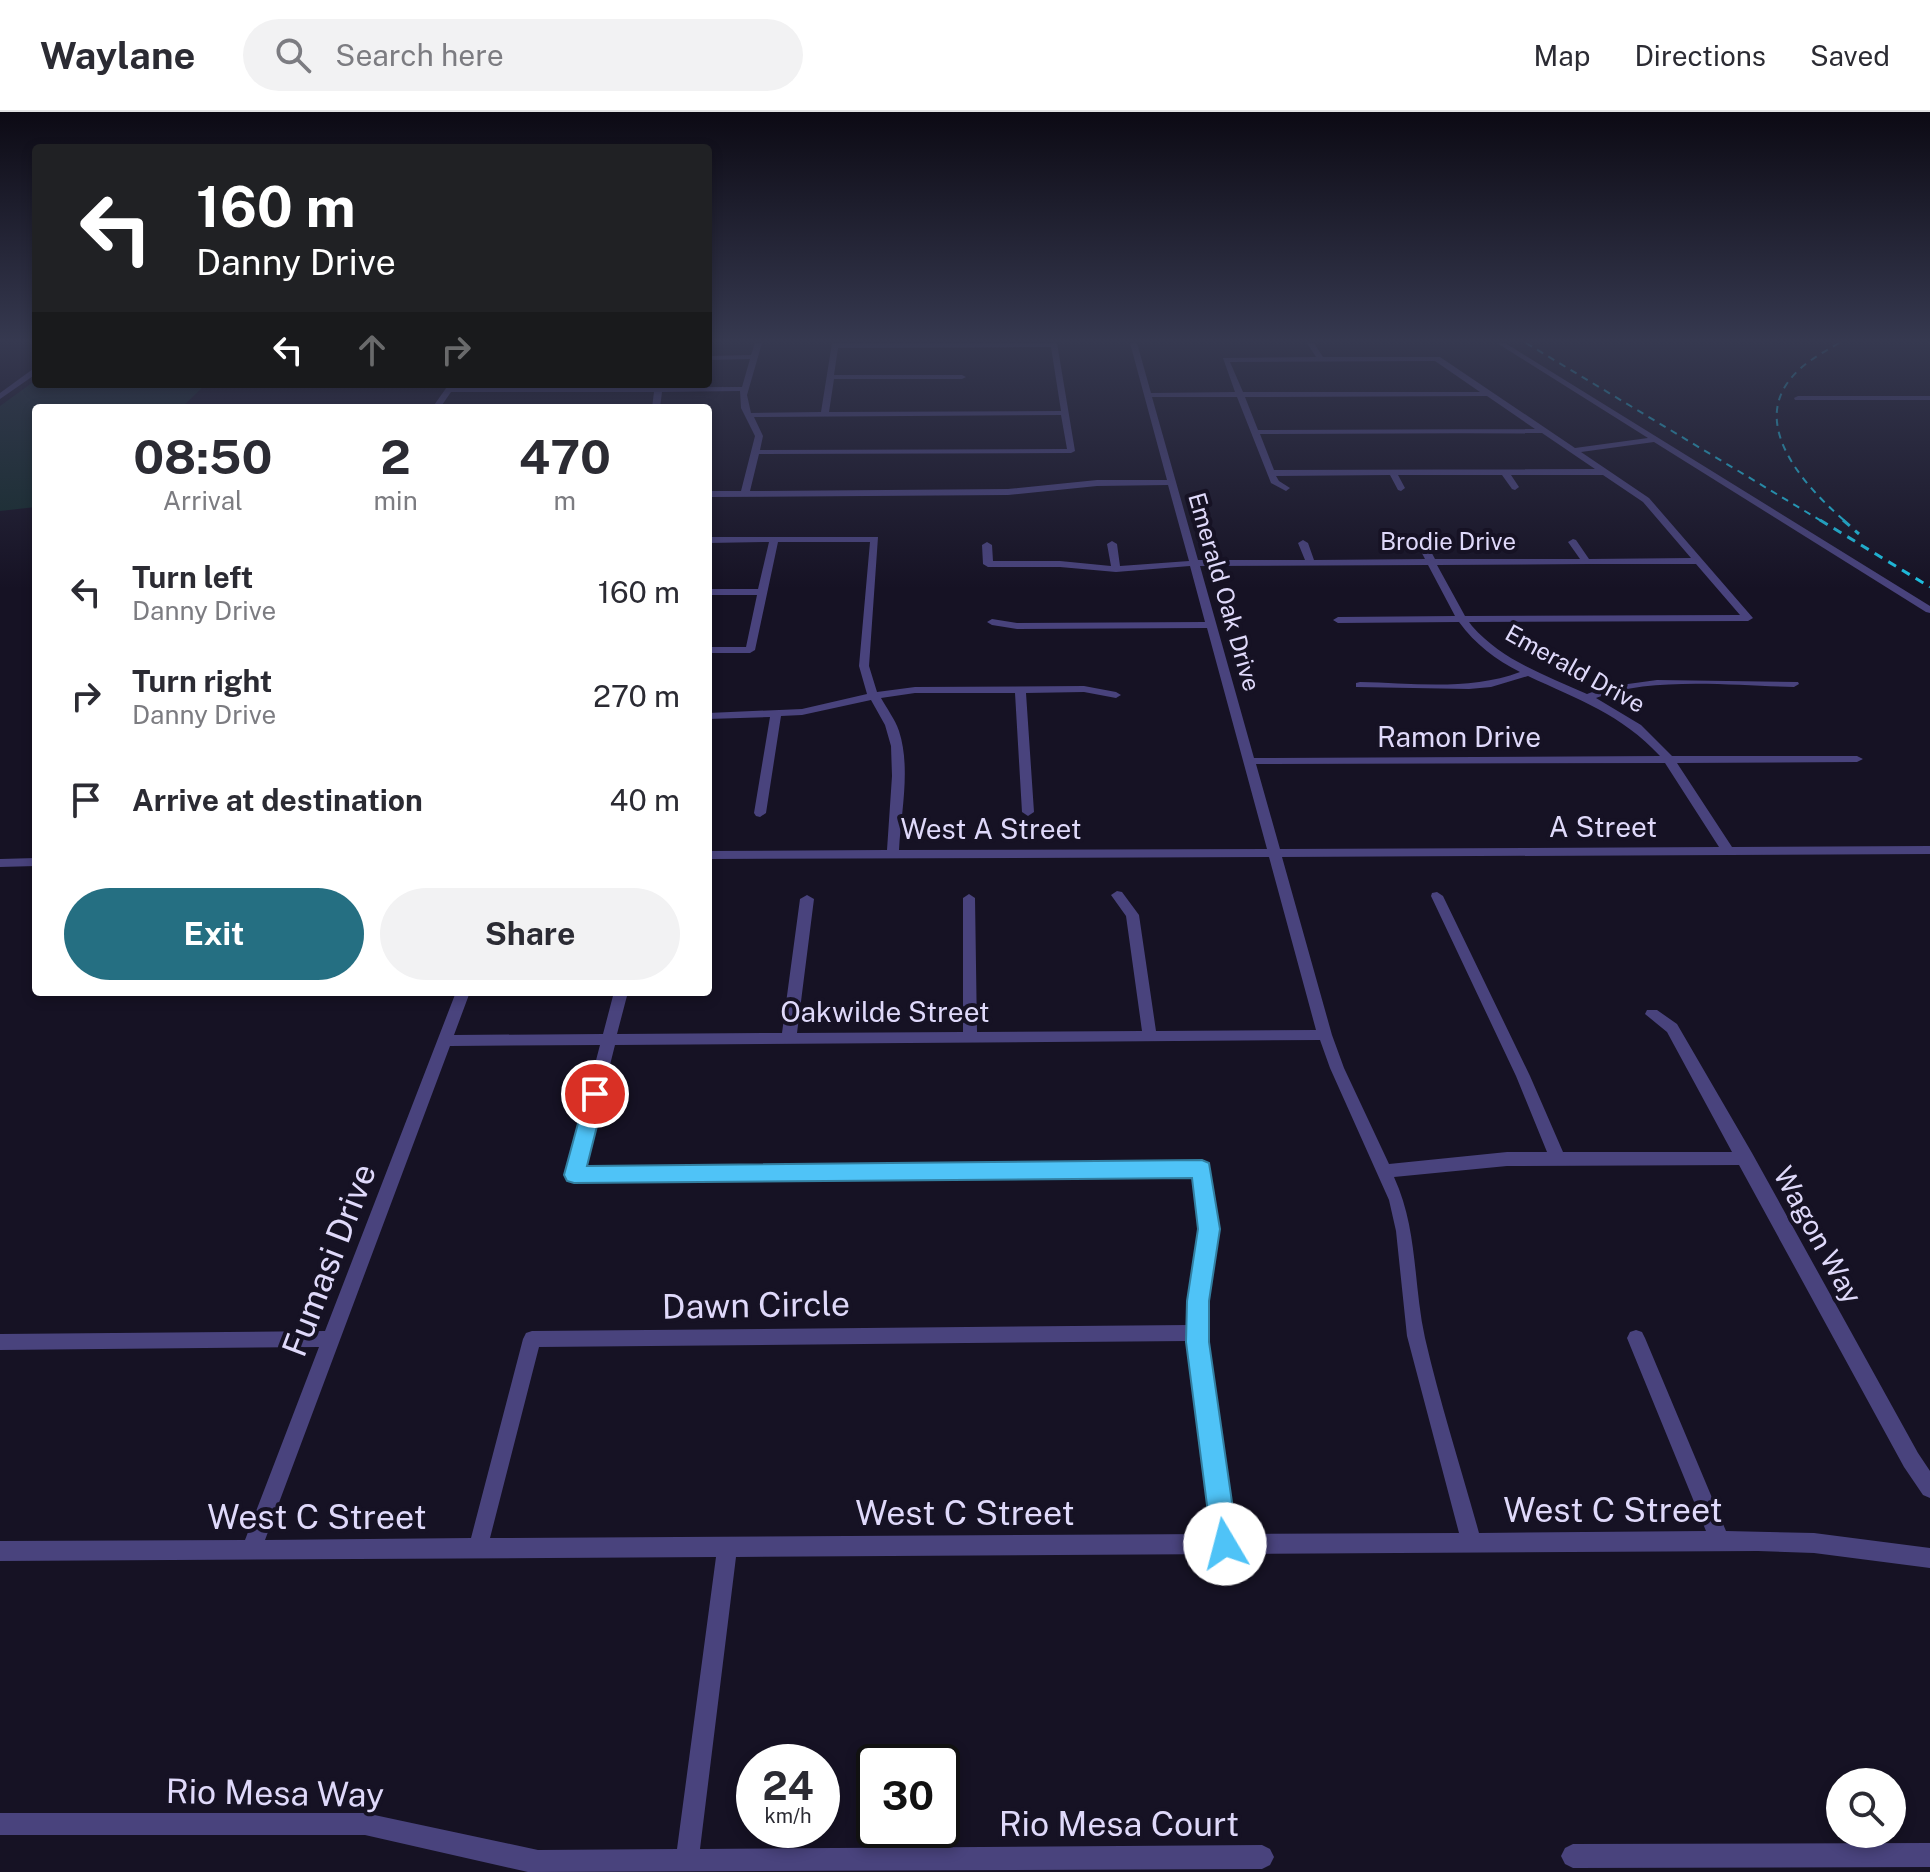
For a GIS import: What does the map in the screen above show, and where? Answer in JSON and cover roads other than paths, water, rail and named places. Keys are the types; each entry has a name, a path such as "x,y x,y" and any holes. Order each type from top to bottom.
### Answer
{"street":[{"path":"745,494 757,452 759,436 754,425"},
{"path":"757,452 1071,451 1067,425"},
{"name":"Emerald Oak Drive","path":"1156,425 1325,1035 1385,1171 1404,1231 1416,1336 1472,1543"},
{"path":"1252,425 1275,483 1286,488"},
{"path":"1338,620 1748,618 1666,522 1635,493 1534,425"},
{"path":"1634,425 1930,610"},
{"path":"1255,432 1543,431"},
{"path":"1572,451 1656,439"},
{"path":"1272,473 1604,472"},
{"path":"1393,473 1401,488"},
{"path":"1505,473 1515,487"},
{"path":"712,494 1008,492 1097,483 1172,482"},
{"path":"712,540 875,539 864,666 872,696 889,721 896,743 893,854"},
{"path":"712,650 750,650 774,540"},
{"name":"Emerald Drive","path":"1421,542 1463,619 1485,645 1530,672 1589,697 1635,725 1668,760 1728,851"},
{"path":"1573,542 1587,562"},
{"path":"1303,543 1311,563"},
{"path":"1112,544 1116,569"},
{"name":"Brodie Drive","path":"987,545 988,564 1060,564 1116,569 1195,563 1700,561"},
{"path":"712,592 763,592"},
{"path":"992,622 1017,626 1212,625"},
{"path":"1360,685 1482,685 1505,682 1530,672"},
{"path":"1589,697 1606,688 1633,684 1794,684"},
{"path":"1020,689 1028,812"},
{"path":"712,716 776,715 915,690 1084,689 1116,695"},
{"path":"760,813 776,715"},
{"name":"Ramon Drive","path":"1250,761 1857,759"},
{"name":"A Street","path":"1275,853 1930,850"},
{"name":"West A Street","path":"712,855 1275,853"},
{"path":"0,863 32,862"},
{"path":"1117,895 1132,915 1150,1036"},
{"path":"1437,896 1523,1076 1558,1159"},
{"path":"969,898 970,1037"},
{"path":"789,1038 807,899"},
{"name":"Fumasi Drive","path":"251,1550 461,996"},
{"path":"620,996 574,1175 1202,1169 1209,1229 1198,1301 1197,1333 1225,1544"},
{"name":"Wagon Way","path":"1652,1014 1672,1028 1911,1460 1930,1488"},
{"name":"Oakwilde Street","path":"444,1041 1325,1035"},
{"path":"1385,1171 1451,1163 1558,1159 1746,1158"},
{"name":"Dawn Circle","path":"478,1548 532,1339 1197,1333"},
{"path":"1636,1338 1720,1541"},
{"path":"0,1342 331,1339"},
{"name":"West C Street","path":"0,1551 1720,1541 1814,1543 1930,1558"},
{"path":"687,1867 727,1547"},
{"name":"Rio Mesa Way","path":"0,1824 365,1824 405,1830 490,1855 538,1862 687,1867"},
{"path":"1573,1856 1930,1855"},
{"name":"Rio Mesa Court","path":"687,1867 1262,1857"}],"railway":[{"path":"1662,425 1823,522"},
{"path":"1778,425 1791,461 1818,495 1846,522"},
{"path":"1820,520 1930,587"},
{"path":"1843,520 1859,534"}]}
